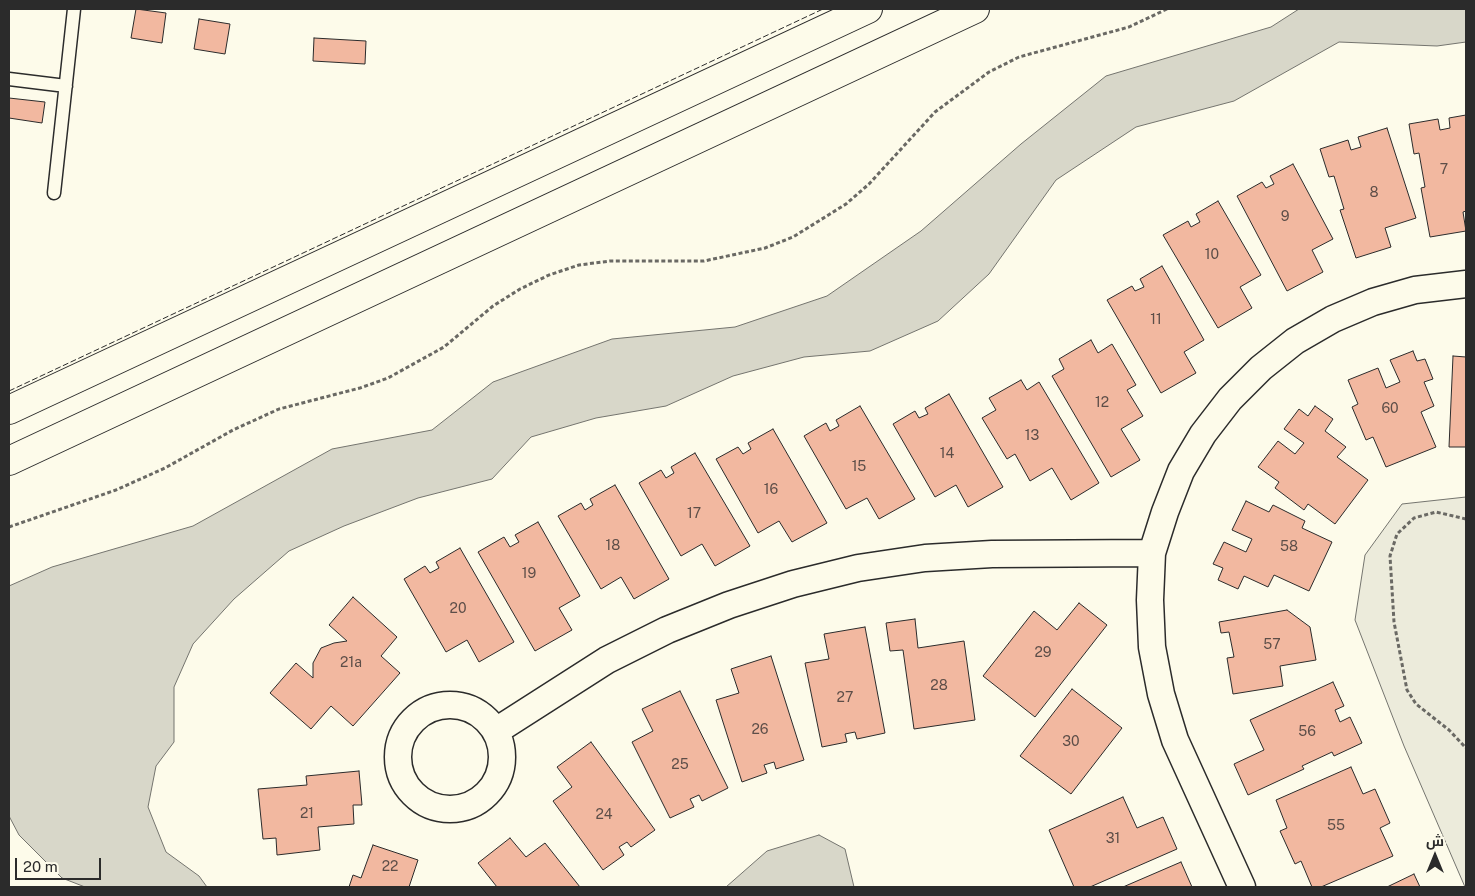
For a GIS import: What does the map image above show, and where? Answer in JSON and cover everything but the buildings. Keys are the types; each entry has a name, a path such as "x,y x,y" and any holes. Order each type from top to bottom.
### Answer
{"street":[{"path":"9,410 868,9"},
{"path":"9,461 975,9"},
{"path":"1242,887 1175,740 1161,694 1152,647 1150,600 1152,553 1165,512 1181,471 1203,434 1230,399 1261,368 1295,341 1326,323 1373,302 1415,290 1466,284"},
{"path":"496,731 607,660 667,630 729,604 793,584 858,568 925,558 992,554 1152,553"}],"lane":[{"path":"54,193 74,9"},
{"path":"9,79 66,86"}],"path":[{"path":"9,527 116,490 165,468 233,430 279,409 360,388 388,378 444,347 493,306 520,289 549,275 579,266 610,261 673,263 734,256 765,248 793,237 846,204 869,184 935,112 989,72 1019,57 1129,27 1167,9"},
{"path":"1466,519 1436,512 1414,518 1397,534 1390,556 1394,622 1407,690 1416,704 1449,730 1466,748"}],"shaded area":[{"path":"1299,9 1466,9 1466,42 1437,46 1339,42 1234,101 1136,127 1056,180 989,274 938,321 870,351 804,357 733,376 666,406 596,418 531,437 492,479 418,498 344,526 289,551 234,599 193,644 174,687 174,742 156,766 148,807 166,852 199,876 207,887 85,887 62,878 19,835 9,816 9,586 52,567 193,526 332,449 432,430 493,382 612,339 735,327 827,296 921,231 1021,144 1106,76 1271,27"},
{"path":"1466,497 1465,887 1404,746 1355,620 1365,555 1402,504"},
{"path":"819,835 845,849 854,887 726,887 767,851"}],"fence":[{"path":"9,391 823,9"}]}
